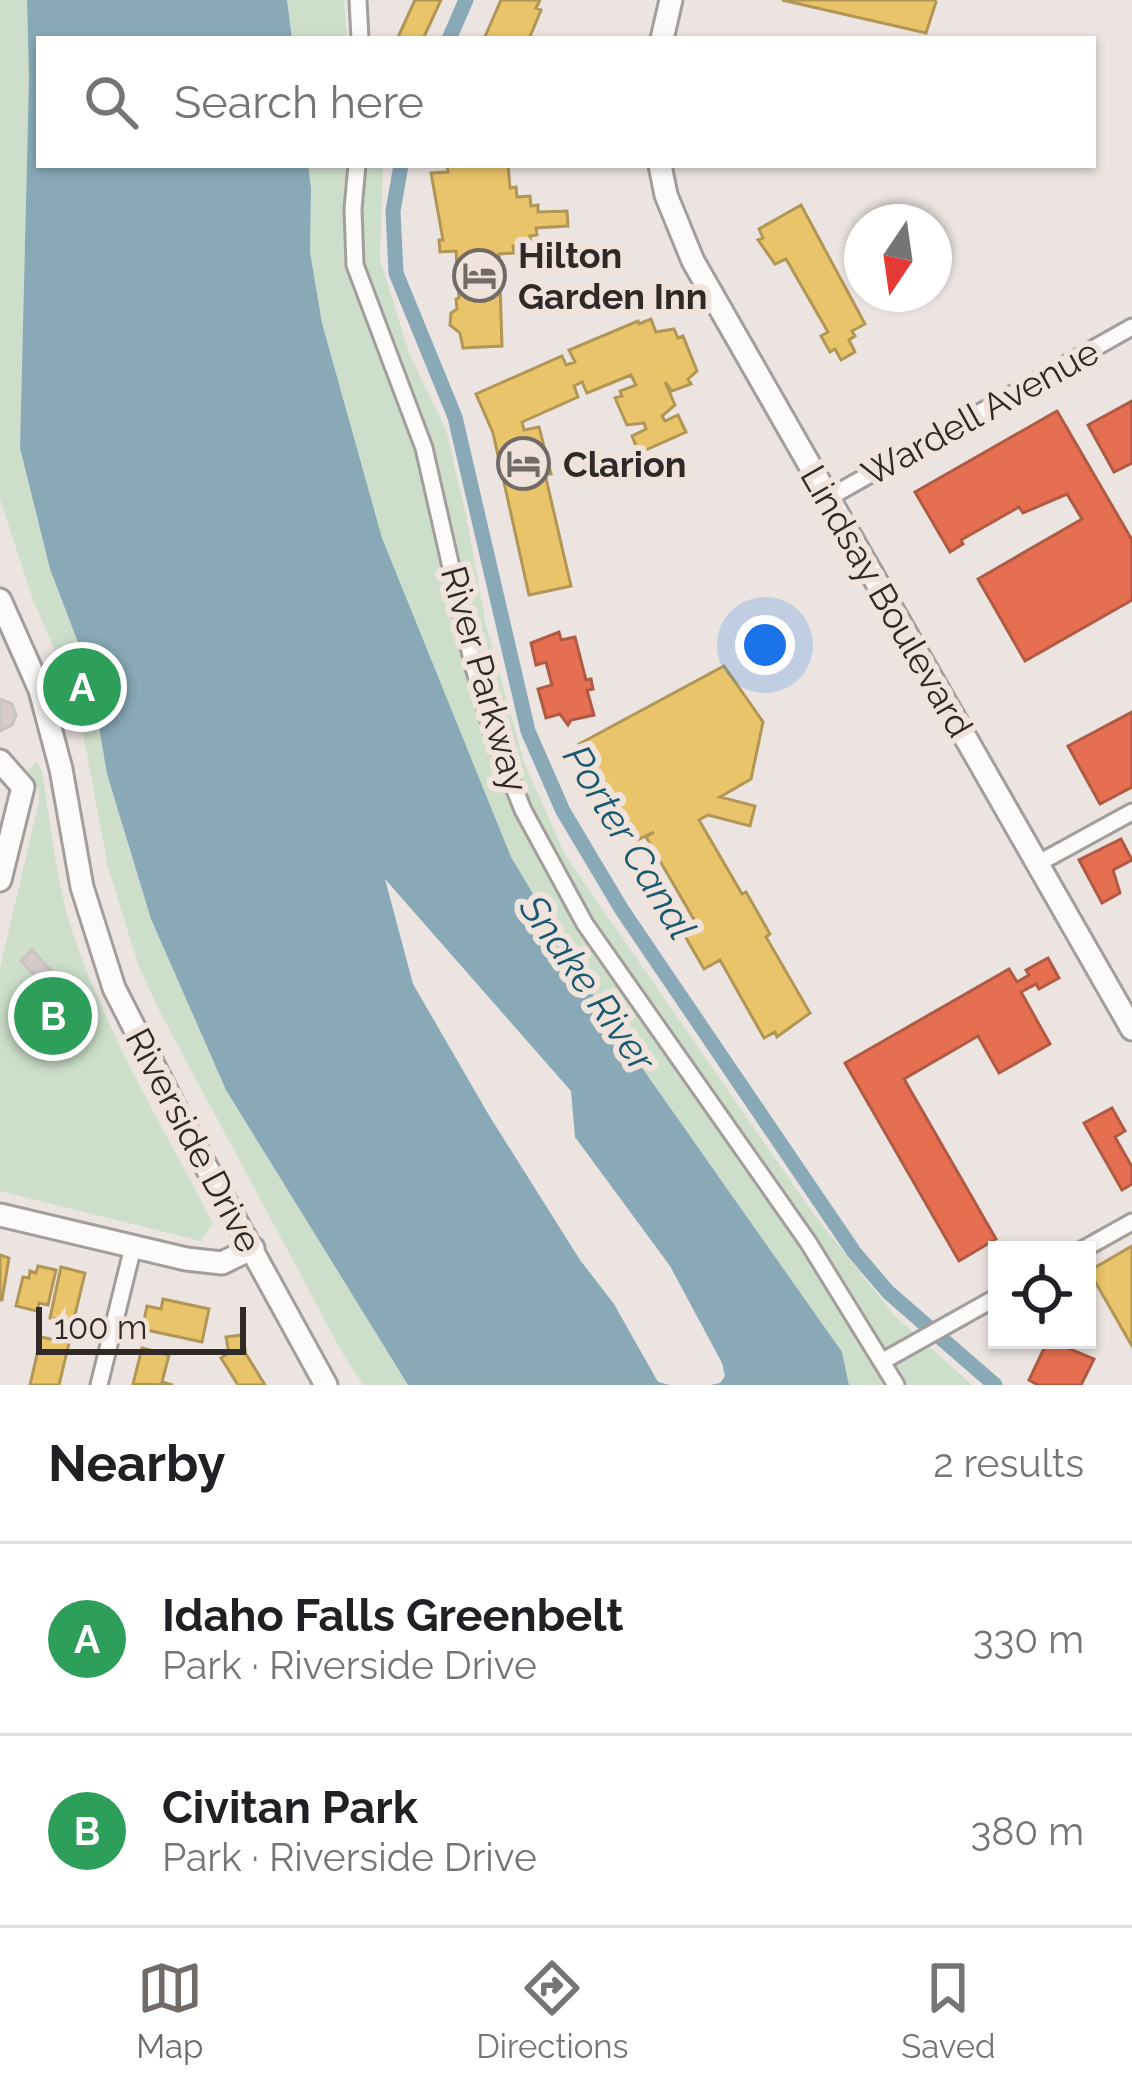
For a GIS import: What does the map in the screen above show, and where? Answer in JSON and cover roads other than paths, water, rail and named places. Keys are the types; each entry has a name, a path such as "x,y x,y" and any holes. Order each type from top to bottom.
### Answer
{"street":[{"path":"358,0 360,36"},
{"path":"663,36 671,0"},
{"name":"River Parkway","path":"357,168 356,265 424,448 472,664 494,737 531,827 584,924 808,1242 896,1385"},
{"name":"Lindsay Boulevard","path":"662,168 666,195 693,261 1132,1029"},
{"name":"Wardell Avenue","path":"828,498 1132,327"},
{"name":"Riverside Drive","path":"0,600 40,690 61,769 82,886 114,988 258,1258 316,1381"},
{"path":"0,761 22,783 23,792 0,880"},
{"path":"1037,864 1132,812"},
{"path":"0,1216 222,1263 258,1258"},
{"path":"1096,1242 1132,1222"},
{"path":"100,1385 133,1247"},
{"path":"883,1361 988,1302"}],"water":[{"path":"27,0 287,0 292,36 36,36 36,168 308,168 310,252 322,323 382,538 511,857 607,1018 842,1352 849,1385 711,1385 725,1376 722,1363 670,1266 575,1137 571,1091 385,879 413,984 490,1117 580,1260 614,1304 658,1382 670,1385 408,1385 226,1090 151,919 107,774 90,674 50,569 20,448"}],"waterway":[{"name":"Porter Canal","path":"450,36 466,0"},
{"name":"Porter Canal","path":"400,168 393,211 396,273 455,417 528,731 563,811 622,910 854,1252 888,1292 995,1385"}],"place":[{"name":"Hilton Garden Inn","path":"479,276"},
{"name":"Clarion","path":"524,464"},
{"name":"Idaho Falls Greenbelt","path":"82,687"},
{"name":"Civitan Park","path":"53,1016"}],"water label":[{"name":"Snake River","path":"588,983"}]}
